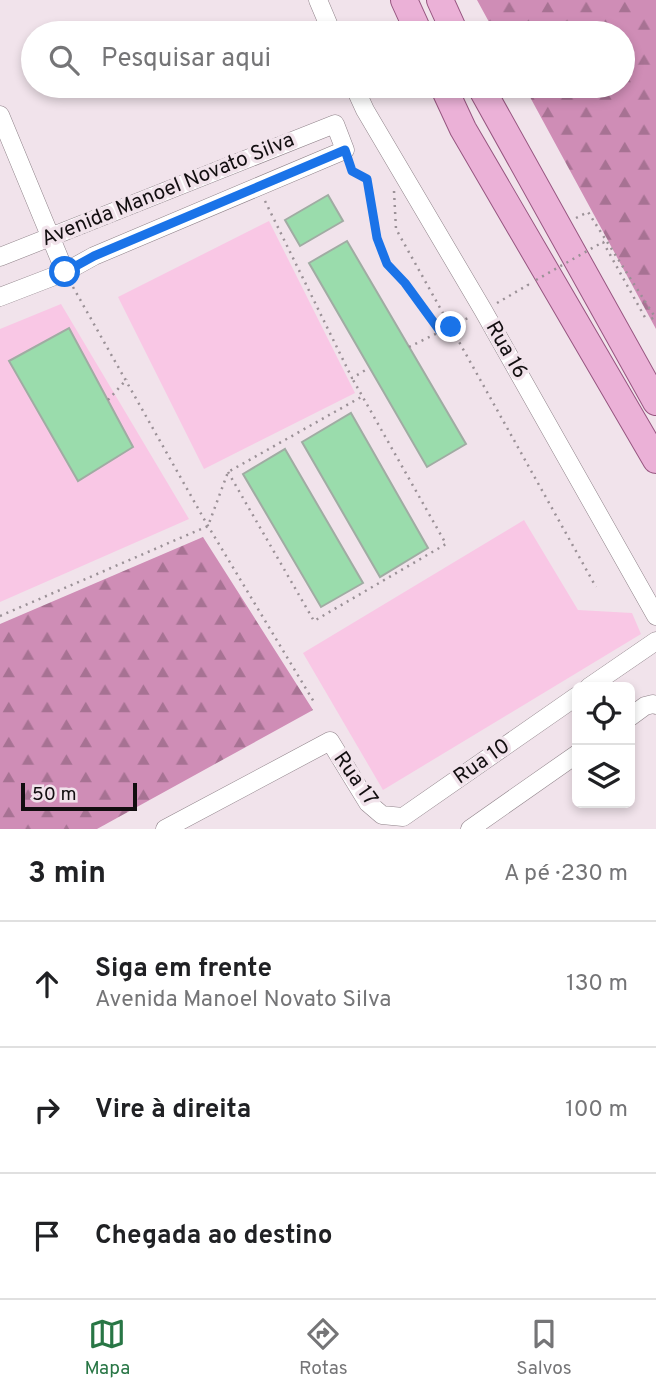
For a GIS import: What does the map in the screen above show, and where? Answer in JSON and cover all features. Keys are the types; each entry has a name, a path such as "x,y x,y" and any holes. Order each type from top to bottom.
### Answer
{"main road":[{"path":"404,0 414,21"},
{"path":"440,0 450,21"},
{"path":"448,98 463,130 656,460"},
{"path":"487,98 656,402"}],"street":[{"path":"318,0 327,21"},
{"name":"Rua 16","path":"360,98 656,616"},
{"path":"0,115 65,272"},
{"name":"Avenida Manoel Novato Silva","path":"0,257 335,124 345,150 94,256 65,272 0,297"},
{"path":"596,682 656,641"},
{"name":"Rua 10","path":"382,815 403,817 572,699"},
{"path":"635,713 645,706 656,705"},
{"name":"Rua 17","path":"165,829 330,741 368,803 382,815"},
{"path":"470,829 572,758"}],"path":[{"path":"345,150 352,171 367,179 377,238 387,264 405,283 440,331"},
{"path":"401,170 394,184 393,212 396,229 596,587"},
{"path":"228,472 314,621 446,544 352,378 258,187"},
{"path":"536,279 603,242 647,321 655,317 588,212 578,217"},
{"path":"65,272 208,526 314,702"},
{"path":"506,298 528,285 522,274"},
{"path":"409,347 483,310"},
{"path":"352,378 369,368"},
{"path":"108,400 127,379"},
{"path":"0,616 208,526 228,472 363,396"}],"shaded area":[{"path":"269,221 355,393 204,469 118,297"},
{"path":"61,304 189,519 0,602 0,329"},
{"path":"524,520 578,610 632,613 641,634 383,790 303,653"}],"green space":[{"path":"477,0 656,0 656,329 531,98 635,98 635,21 488,21"},
{"path":"203,537 313,710 97,829 0,829 0,624"}],"building":[{"path":"328,195 343,221 300,246 285,220"},
{"path":"347,241 466,444 427,467 309,263"},
{"path":"69,328 133,447 78,481 9,361"},
{"path":"351,413 428,548 380,577 302,442"},
{"path":"285,449 363,583 321,607 243,474"}],"route":[{"path":"65,272 94,256 345,150 352,171 367,179 377,238 387,264 405,283 440,331 451,327"}]}
